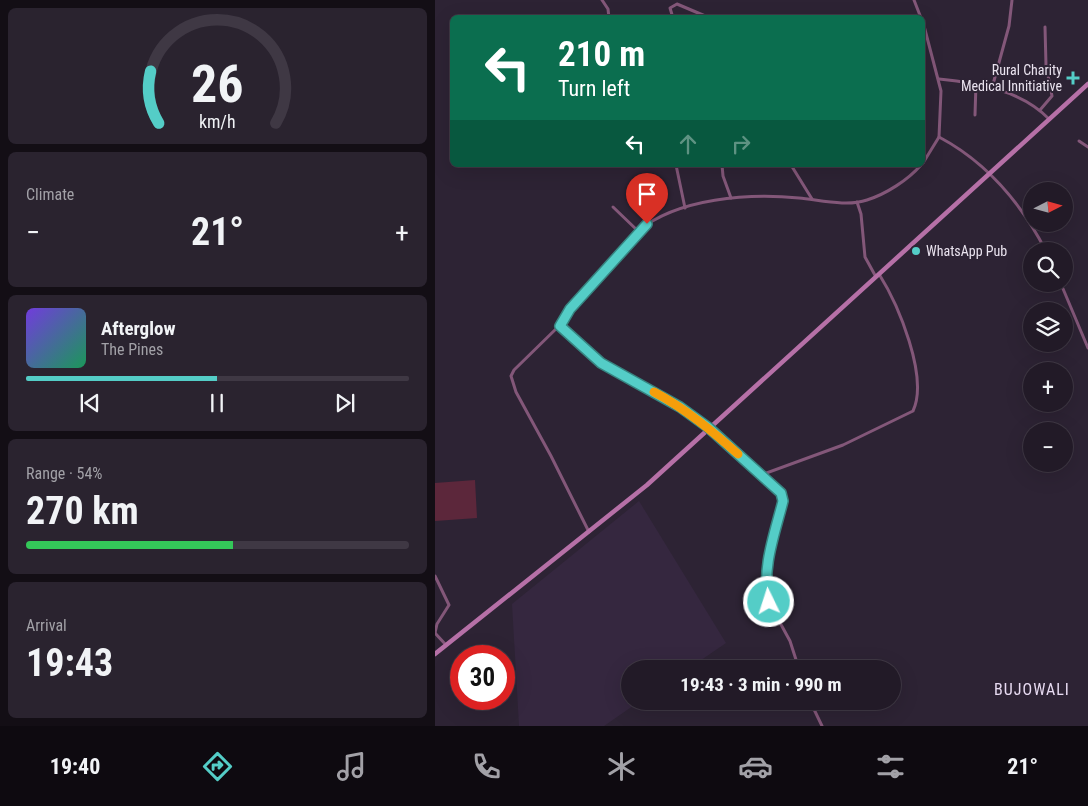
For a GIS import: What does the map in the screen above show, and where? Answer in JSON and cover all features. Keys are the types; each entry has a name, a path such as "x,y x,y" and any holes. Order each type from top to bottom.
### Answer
{"main road":[{"path":"435,654 647,485 1088,84"}],"street":[{"path":"602,0 608,15"},
{"path":"915,0 920,15"},
{"path":"992,88 1009,26 1012,0"},
{"path":"672,15 670,10 675,4 684,5 704,15"},
{"path":"1040,110 1052,96 1046,65 1045,27"},
{"path":"925,29 939,79 941,104 939,137 925,159"},
{"path":"939,79 977,83 992,88 1040,110 1049,119"},
{"path":"975,116 977,83"},
{"path":"939,137 956,146 990,173 1018,204 1041,242"},
{"path":"1079,141 1088,147"},
{"path":"676,167 685,209"},
{"path":"722,167 723,176 731,198"},
{"path":"792,167 812,200"},
{"path":"589,532 512,381 515,370 560,326 570,309 638,231 656,219 685,209 731,198 755,196 857,202 880,195 908,177 919,167"},
{"path":"760,475 843,445 913,411 917,400 910,342 892,295 865,257 861,214 857,202"},
{"path":"613,207 638,231"},
{"path":"1064,292 1088,348"},
{"path":"560,326 601,363 680,407 709,428 781,493 784,498 769,555 767,594 772,608 790,641 796,660"},
{"path":"435,576 449,605 437,624 435,633 446,645"},
{"path":"814,710 822,726"}],"shaded area":[{"path":"475,480 477,518 435,521 435,483"},
{"path":"639,501 726,643 701,660 621,660 621,710 627,710 604,726 519,726 512,604"}],"slow traffic":[{"path":"654,392 680,407 709,428 738,454"}],"place":[{"name":"Rural Charity Medical Innitiative","path":"1073,78"},
{"name":"WhatsApp Pub","path":"916,251"}],"district":[{"name":"BUJOWALI","path":"1032,689"}],"route":[{"path":"647,224 638,231 570,309 560,326 601,363 680,407 709,428 781,493 784,498 769,555 767,573 769,602"}]}
